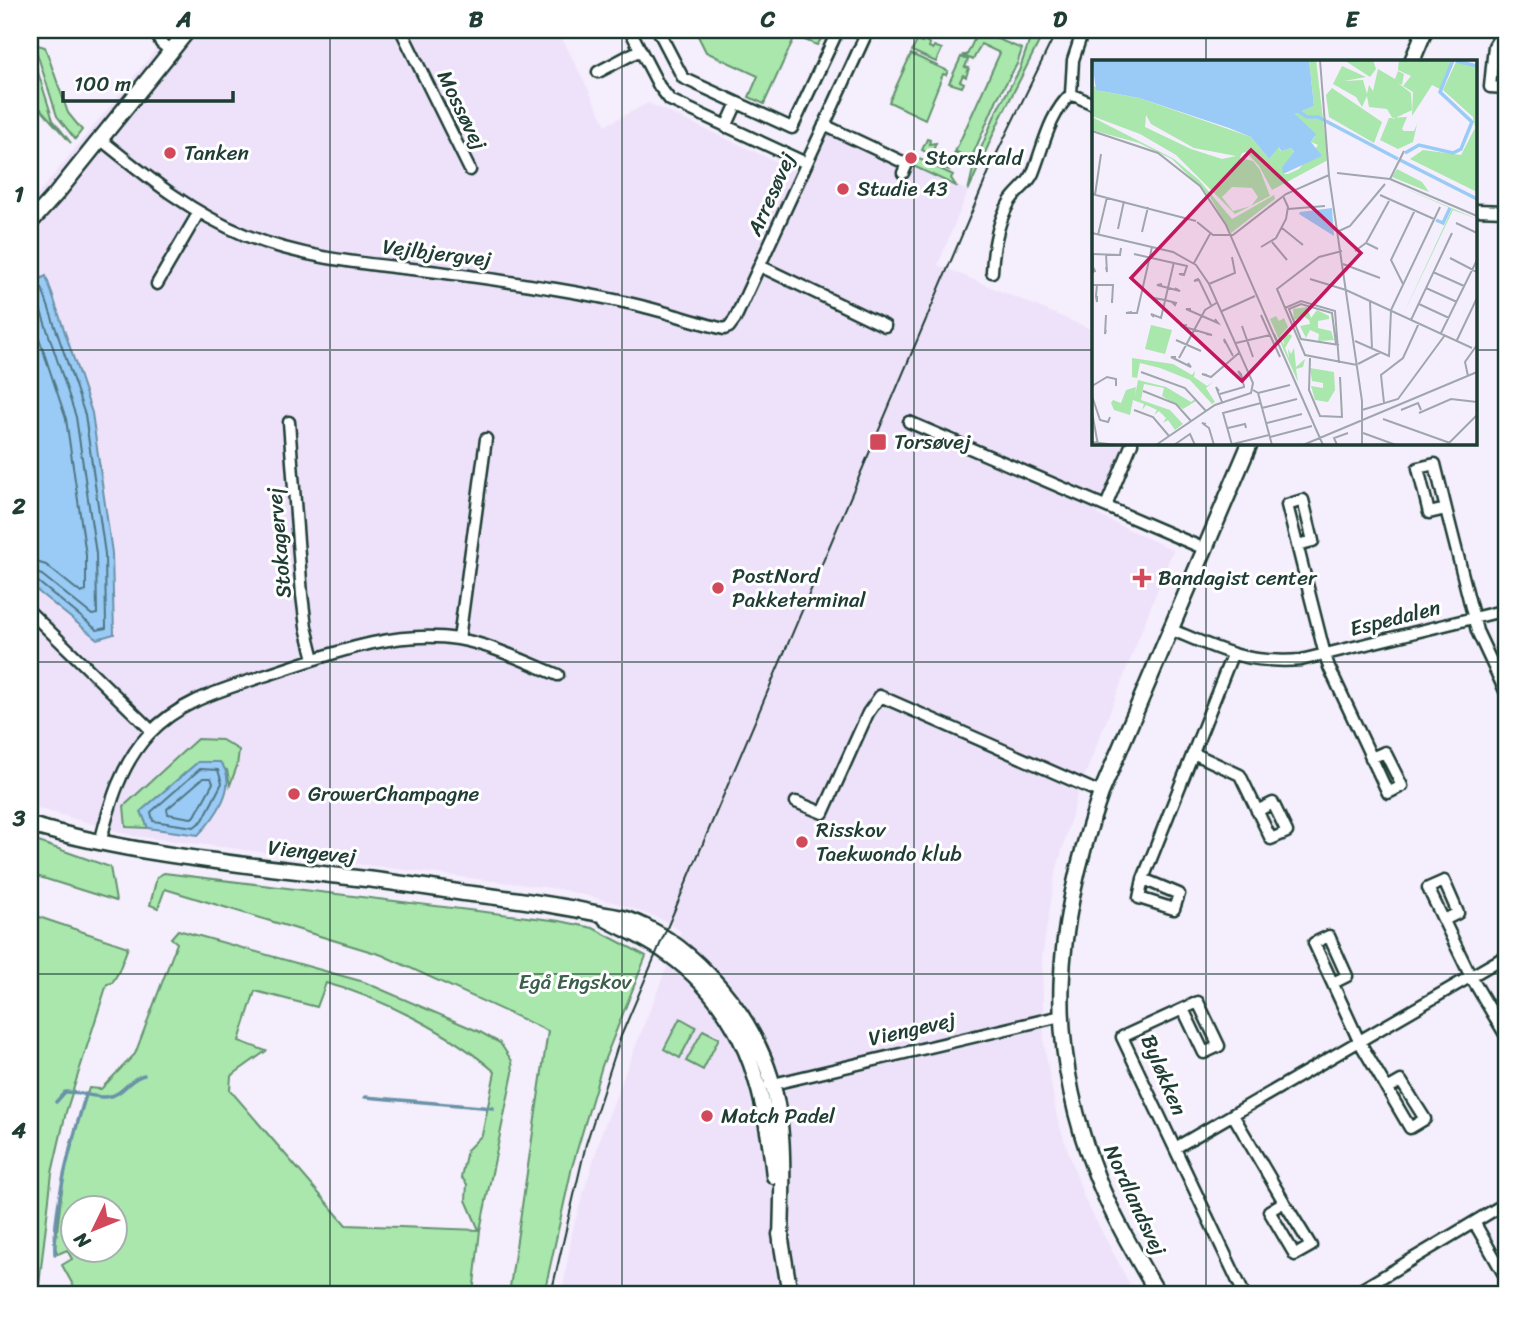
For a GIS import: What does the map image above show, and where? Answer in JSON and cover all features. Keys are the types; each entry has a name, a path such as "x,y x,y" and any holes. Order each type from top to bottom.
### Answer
{"street":[{"path":"155,30 161,43 171,51"},
{"path":"30,223 188,30"},
{"name":"Mossøvej","path":"401,30 470,170"},
{"path":"630,30 669,99 806,163"},
{"path":"658,30 683,78 792,128 838,30"},
{"name":"Arresøvej","path":"868,30 760,266 885,326"},
{"path":"992,272 993,247 1009,202 1031,177 1052,121 1061,103 1071,94 1073,61 1083,30"},
{"path":"1412,60 1425,30"},
{"path":"1505,33 1494,46 1489,87 1506,88"},
{"path":"598,72 640,50"},
{"path":"1071,94 1092,104"},
{"path":"726,127 737,103"},
{"path":"824,125 907,164 903,173"},
{"name":"Vejlbjergvej","path":"99,138 149,179 198,212 243,234 308,254 575,292 724,329 735,319 760,266"},
{"path":"1476,210 1506,211"},
{"path":"157,284 198,212"},
{"name":"Stokagervej","path":"289,422 302,595 314,659"},
{"path":"909,422 1205,548"},
{"path":"459,639 485,439"},
{"path":"1106,506 1132,444"},
{"name":"Nordlandsvej","path":"1158,1294 1097,1178 1073,1103 1065,1061 1061,1016 1065,928 1083,843 1101,793 1250,444"},
{"name":"Espedalen","path":"1446,509 1429,513 1418,468 1435,464 1477,631 1506,689"},
{"name":"Espedalen","path":"1297,545 1325,655 1371,758"},
{"name":"Espedalen","path":"1170,629 1232,655 1276,662 1325,655 1506,610"},
{"path":"30,612 152,730"},
{"path":"100,843 119,780 131,756 152,730 177,711 225,689 314,659 386,640 413,637 459,639 504,653 558,675"},
{"path":"1143,879 1232,655"},
{"path":"796,802 823,813 868,713 880,696 1101,793"},
{"path":"1193,753 1240,775 1257,811"},
{"name":"Viengevej","path":"30,825 155,854 558,904 592,912 666,952 697,978 730,1019 766,1085 1061,1016"},
{"path":"1444,920 1471,977 1505,1032"},
{"name":"Byløkken","path":"1175,1148 1506,956"},
{"path":"1333,982 1359,1041 1387,1089 1410,1128 1424,1119 1401,1081 1387,1089"},
{"name":"Byløkken","path":"1183,1009 1204,1053 1219,1046 1198,1002 1122,1037 1244,1294"},
{"path":"766,1085 782,1142 781,1242 790,1294"},
{"path":"1233,1115 1311,1246 1295,1255 1269,1211 1284,1202"},
{"path":"1354,1294 1506,1203"},
{"path":"1474,1222 1506,1278"}],"shaded area":[{"path":"159,30 558,30 606,125 648,103 806,175 822,141 825,137 832,136 897,166 899,172 911,165 968,191 938,265 1092,330 1092,444 1128,444 1098,515 1173,550 1077,796 1055,876 1042,957 1044,1044 1057,1118 1084,1198 1135,1294 562,1294 573,1228 602,1132 681,931 661,919 617,903 559,889 134,836 30,806 30,204 163,41"}],"green space":[{"path":"695,30 827,31 817,45 795,36 764,104 749,97 758,76 706,52"},
{"path":"1037,30 1045,30 1000,119 968,191 974,165 997,110 1019,71 1029,42"},
{"path":"978,31 1022,49 968,166 959,162 962,155 957,152 949,170 927,160 930,154 922,150 927,139 930,140 929,144 936,143 931,155 950,163 1000,53 981,44 973,60 962,55 967,55"},
{"path":"924,40 933,49 934,46 942,49 936,62 912,51 917,41 922,43"},
{"path":"34,44 45,47 68,113 82,130 75,139 57,116"},
{"path":"30,47 53,120 71,143 37,105 30,107"},
{"path":"911,54 948,71 946,75 943,74 925,119 889,102"},
{"path":"961,57 968,60 965,67 969,68 966,77 963,75 960,81 964,83 962,87 949,83"},
{"path":"915,157 953,175 951,178 956,186 911,165"},
{"path":"197,739 222,740 239,750 230,785 227,770 198,762 141,811 148,828 126,827 124,806"},
{"path":"30,839 110,867 116,901 30,874"},
{"name":"Egå Engskov","path":"164,873 560,921 593,928 646,956 602,1066 572,1167 544,1294 509,1294 548,1031 382,955 165,889 158,908 150,905 157,877"},
{"path":"30,914 128,947 118,973 112,983 107,984 66,1112 52,1173 38,1294 30,1294"},
{"path":"178,930 364,982 500,1043 512,1061 513,1073 480,1230 473,1294 78,1294 64,1264 130,1264 130,1194 61,1194 70,1146 89,1088 101,1089 135,1054 177,943 171,938","holes":["326,983 392,1007 437,1031 495,1072 482,1135 467,1150 461,1177 467,1184 466,1200 479,1230 346,1225 230,1090 231,1076 266,1051 239,1041 255,991 317,1007"]},
{"path":"680,1018 696,1027 680,1058 664,1049"},
{"path":"703,1030 719,1038 703,1070 686,1061"},
{"path":"60,1206 60,1253 55,1248"}],"water":[{"path":"46,276 92,413 112,553 114,634 97,639 30,585 30,284"},
{"path":"198,762 220,762 225,771 226,790 211,820 198,835 148,828 141,811"}],"waterway":[{"path":"56,1102 65,1092 110,1096 144,1075"},
{"path":"55,1254 60,1194 86,1094"},
{"path":"365,1097 493,1108"}],"tram line":[{"path":"551,1294 586,1144 621,1036 996,155 1057,30"}],"place":[{"name":"Tanken","path":"170,153"},
{"name":"Storskrald","path":"911,158"},
{"name":"Studie 43","path":"843,189"},
{"name":"Torsøvej","path":"878,442"},
{"name":"Bandagist center","path":"1142,578"},
{"name":"PostNord Pakketerminal","path":"718,588"},
{"name":"GrowerChampagne","path":"294,794"},
{"name":"Risskov Taekwondo klub","path":"802,842"},
{"name":"Match Padel","path":"707,1116"}]}
